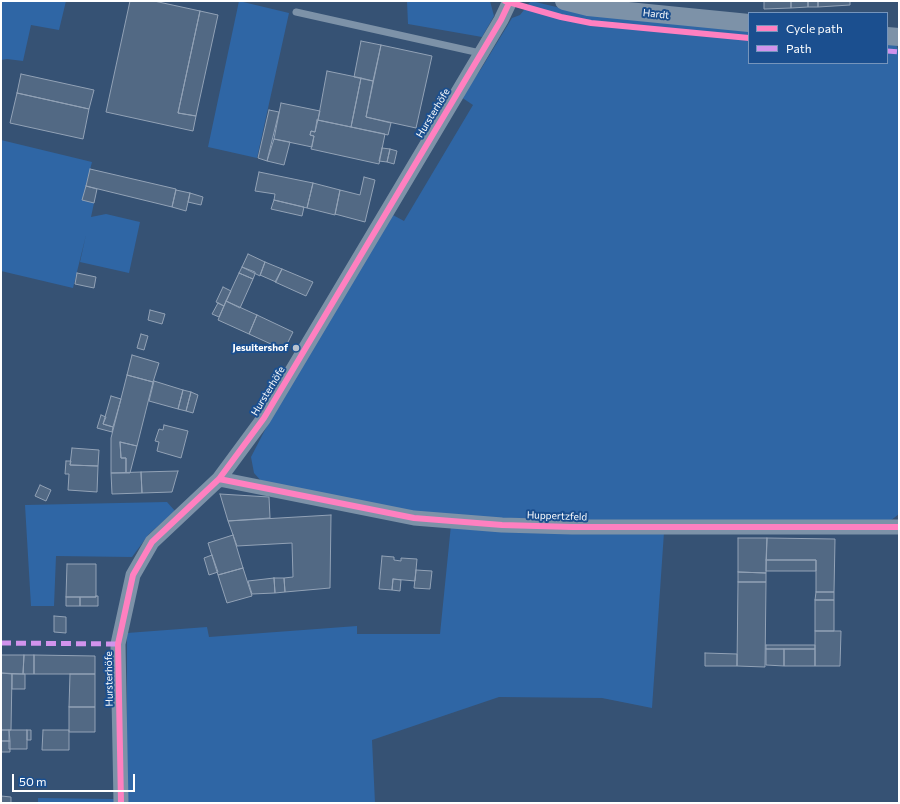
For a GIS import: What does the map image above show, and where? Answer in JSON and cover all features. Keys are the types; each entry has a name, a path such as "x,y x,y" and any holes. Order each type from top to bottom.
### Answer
{"street":[{"name":"Hursterhöfe","path":"121,803 118,644 133,575 152,542 219,479 264,418 501,20 510,1"},
{"name":"Hardt","path":"564,1 588,7 748,23"},
{"path":"888,36 899,37"},
{"name":"Huppertzfeld","path":"219,479 414,518 486,524 572,527 899,527"}],"lane":[{"path":"296,12 480,53"}],"shaded area":[{"path":"1,1 66,1 59,30 31,25 23,61 7,59 1,60"},
{"path":"239,1 289,13 257,158 208,147"},
{"path":"407,1 490,1 494,16 482,37 408,24"},
{"path":"531,1 582,13 748,30 748,64 888,64 888,43 896,44 899,53 899,514 890,521 569,523 415,513 263,483 254,473 251,457 267,426 391,214 404,221 473,105 461,97 481,69 512,18 520,15"},
{"path":"1,140 92,162 82,200 94,203 91,217 106,214 140,222 129,273 80,262 86,235 73,288 1,271"},
{"path":"167,502 175,511 149,534 132,557 56,556 54,606 31,606 25,505"},
{"path":"451,525 664,532 652,708 602,698 499,697 372,740 375,803 127,803 127,633 207,627 209,637 357,626 357,634 440,634"},
{"path":"38,798 114,799 114,803 38,803"}],"building":[{"path":"130,1 154,1 200,11 178,113 196,116 193,131 106,112"},
{"path":"764,1 791,1 791,8 764,9"},
{"path":"791,1 808,1 808,7 791,8"},
{"path":"808,1 818,1 818,7 808,7"},
{"path":"818,1 850,1 850,5 818,7"},
{"path":"200,11 218,15 196,116 178,113"},
{"path":"361,41 381,45 373,81 354,77"},
{"path":"381,45 432,56 416,128 366,117"},
{"path":"327,71 361,78 351,127 318,120"},
{"path":"21,74 94,90 89,109 17,93"},
{"path":"361,78 373,81 366,117 391,123 388,135 351,127"},
{"path":"17,93 89,109 83,139 10,123"},
{"path":"281,103 320,111 315,132 311,131 310,135 314,136 312,147 274,139"},
{"path":"269,110 279,112 267,161 258,158"},
{"path":"317,120 385,134 379,164 311,149 314,136 310,135 311,131 315,132"},
{"path":"274,139 290,142 284,165 267,161"},
{"path":"382,148 390,149 387,162 379,161"},
{"path":"390,149 397,151 394,164 387,162"},
{"path":"90,169 176,189 172,207 86,186"},
{"path":"259,172 313,183 307,208 274,200 275,194 255,191"},
{"path":"364,177 375,180 365,222 335,214 340,190 360,195"},
{"path":"313,183 340,190 335,215 307,208"},
{"path":"86,186 97,189 94,203 82,200"},
{"path":"176,190 190,193 186,211 172,207"},
{"path":"190,193 203,197 201,205 188,202"},
{"path":"274,200 304,207 302,216 271,209"},
{"path":"248,254 265,262 260,276 242,267"},
{"path":"265,262 282,269 276,282 260,275"},
{"path":"242,267 255,272 253,279 239,273"},
{"path":"282,269 313,282 306,296 275,282"},
{"path":"77,273 96,277 94,288 75,284"},
{"path":"239,273 253,279 240,308 226,301"},
{"path":"223,287 231,291 224,306 216,302"},
{"path":"226,301 257,315 249,334 218,320"},
{"path":"218,303 224,306 219,317 212,314"},
{"path":"150,310 165,314 162,324 148,320"},
{"path":"257,315 293,332 284,350 249,334"},
{"path":"141,334 148,336 144,350 137,348"},
{"path":"132,355 159,363 153,382 127,375"},
{"path":"127,375 153,382 137,446 120,442 121,458 126,458 126,473 111,473 111,438"},
{"path":"154,381 183,390 178,409 149,401"},
{"path":"183,390 191,392 186,411 178,409"},
{"path":"191,392 198,395 193,413 186,411"},
{"path":"111,396 121,399 113,427 103,424"},
{"path":"101,415 106,417 103,424 113,427 112,432 97,428"},
{"path":"164,425 188,431 181,458 157,451 159,442 155,441 159,429 163,430"},
{"path":"120,442 137,446 130,473 126,473 126,458 121,458"},
{"path":"72,448 99,450 98,466 70,465"},
{"path":"66,461 71,461 70,465 98,466 97,492 68,490 69,474 65,474"},
{"path":"178,471 172,492 142,493 141,472"},
{"path":"141,472 142,493 112,494 111,473"},
{"path":"40,485 51,490 46,501 35,496"},
{"path":"220,494 269,497 270,518 228,521"},
{"path":"331,515 330,588 285,592 284,578 293,577 292,543 237,546 228,521"},
{"path":"233,535 243,568 218,575 208,543"},
{"path":"738,538 767,538 766,573 738,572"},
{"path":"767,538 835,539 834,592 816,592 816,560 766,560"},
{"path":"212,555 218,572 209,575 204,558"},
{"path":"382,556 394,557 394,560 401,561 401,558 417,559 415,581 393,579 392,590 379,589"},
{"path":"766,560 816,560 816,571 766,571"},
{"path":"67,564 96,564 96,597 66,597"},
{"path":"243,568 252,596 227,603 218,575"},
{"path":"416,570 432,571 430,589 414,588"},
{"path":"738,572 766,573 766,582 738,582"},
{"path":"274,578 284,578 285,592 275,593"},
{"path":"274,578 275,593 252,594 248,581"},
{"path":"393,579 401,580 400,591 392,590"},
{"path":"738,582 766,582 765,667 737,666"},
{"path":"816,592 834,592 834,600 815,600"},
{"path":"98,596 98,606 80,606 80,597"},
{"path":"66,597 80,597 80,606 66,606"},
{"path":"815,600 834,600 834,631 815,631"},
{"path":"54,616 66,617 66,633 54,632"},
{"path":"815,631 841,631 840,666 815,666"},
{"path":"766,645 815,645 815,649 766,649"},
{"path":"766,649 784,649 784,666 766,665"},
{"path":"784,649 815,649 815,666 784,666"},
{"path":"705,653 737,654 737,666 705,666"},
{"path":"1,655 24,655 23,674 1,673"},
{"path":"24,655 34,655 34,674 23,674"},
{"path":"34,655 95,656 95,674 34,674"},
{"path":"1,673 12,674 11,730 1,730"},
{"path":"12,674 25,674 25,689 12,689"},
{"path":"70,674 95,674 95,707 69,707"},
{"path":"69,707 95,707 95,732 69,732"},
{"path":"1,730 9,730 10,741 1,741"},
{"path":"9,730 27,730 27,749 9,749"},
{"path":"27,730 31,730 31,740 27,740"},
{"path":"43,730 69,730 69,750 42,750"},
{"path":"1,741 10,741 10,752 1,752"},
{"path":"1,796 11,797 11,803 1,803"}],"marked path":[{"path":"888,51 899,52"},
{"path":"1,643 118,644"}],"cycle path":[{"path":"505,1 561,17 591,23 748,38"},
{"path":"121,803 118,644 133,575 152,542 219,479 264,418 501,20 510,1"},
{"path":"219,479 414,518 502,525 572,527 899,527"}],"place":[{"name":"Jesuitershof","path":"296,348"}]}
